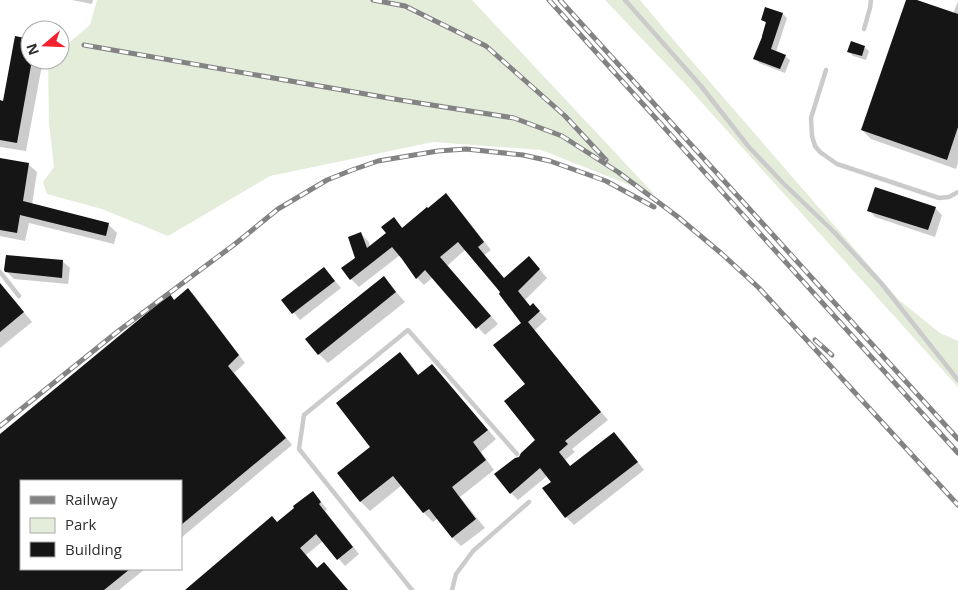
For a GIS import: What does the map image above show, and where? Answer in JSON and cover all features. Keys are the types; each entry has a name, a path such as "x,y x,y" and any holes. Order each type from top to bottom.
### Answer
{"lane":[{"path":"625,0 700,86 748,146 834,232 881,283 958,380"},
{"path":"864,29 871,0"},
{"path":"826,70 811,118 812,136 815,146 820,152 837,164 939,198 958,192"},
{"path":"0,272 19,296"},
{"path":"412,590 299,449 304,416 408,330 517,454"},
{"path":"452,590 456,574 473,551 529,502"}],"green space":[{"path":"97,0 472,0 655,195 541,150 433,142 270,176 168,236 102,209 47,194 43,182 54,167 49,123 48,70 70,70 70,42 90,25"},
{"path":"605,0 640,0 899,300 940,333 958,341 958,387 685,84"}],"building":[{"path":"906,0 917,0 958,14 958,127 947,160 861,130"},
{"path":"765,7 783,13 771,49 786,55 780,69 753,59 766,22 761,20"},
{"path":"15,36 20,37 20,70 30,70 17,143 0,140 0,100 3,101"},
{"path":"851,41 865,46 862,56 847,52"},
{"path":"0,158 29,163 23,201 109,223 106,236 20,215 17,233 0,230"},
{"path":"875,187 936,207 928,230 867,211"},
{"path":"446,193 484,242 478,247 504,278 529,256 540,269 518,291 530,306 533,303 540,311 528,322 601,412 565,441 568,444 559,452 570,466 614,432 638,462 565,518 542,488 551,482 540,468 510,494 494,474 519,457 535,440 504,401 525,384 493,345 521,323 499,294 500,292 458,242 440,257 491,316 476,329 425,270 416,279 392,247 350,280 341,268 355,258 348,237 361,232 367,248 386,233 381,227 394,217 402,228"},
{"path":"6,255 63,260 62,278 5,272"},
{"path":"324,267 335,281 292,314 281,300"},
{"path":"384,276 396,292 318,355 305,339"},
{"path":"0,283 24,312 0,332"},
{"path":"188,288 239,355 228,366 286,438 182,524 182,480 20,480 20,570 129,570 104,590 0,590 0,434 170,294 174,300"},
{"path":"400,352 418,375 432,364 488,430 473,442 486,460 452,487 476,519 452,538 429,509 423,513 393,476 360,502 337,473 370,447 336,403"},
{"path":"313,491 321,502 319,504 353,547 337,560 316,534 300,548 317,568 324,562 348,590 185,590 272,516 277,522 294,508 293,506"}],"railway":[{"path":"373,0 405,6 486,46 565,116 606,160"},
{"path":"549,0 958,453"},
{"path":"560,0 958,439"},
{"path":"84,45 514,118 562,136 618,172 678,217 759,288 958,505"},
{"path":"0,426 117,332 235,244 278,209 327,180 378,161 438,151 466,149 523,155 550,161 606,181 654,207"},
{"path":"815,340 832,355"}]}
